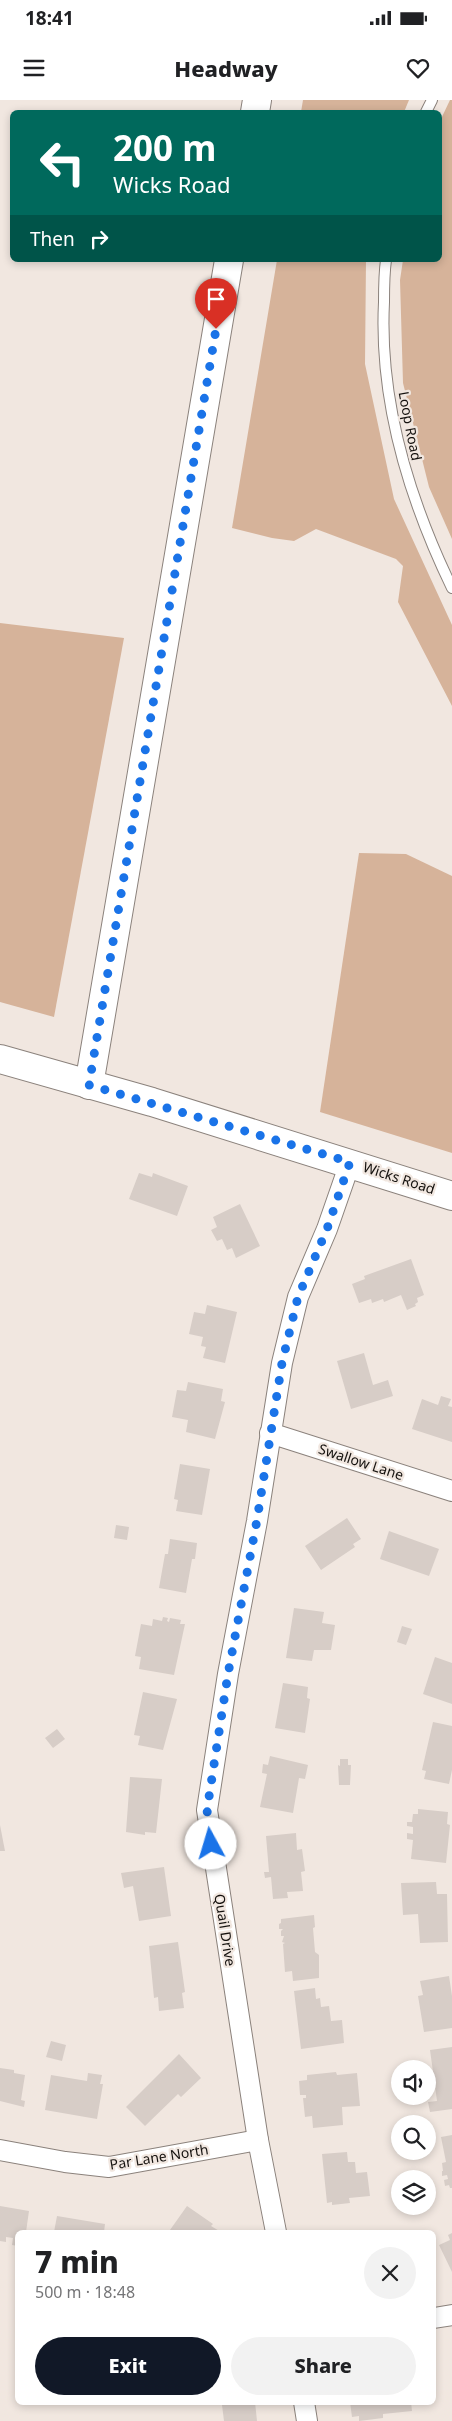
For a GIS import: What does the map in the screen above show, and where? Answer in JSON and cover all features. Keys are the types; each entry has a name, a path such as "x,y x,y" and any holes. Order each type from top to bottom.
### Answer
{"main road":[{"path":"89,1085 229,262"},
{"name":"Wicks Road","path":"0,1059 350,1162 452,1196"}],"street":[{"name":"Quail Drive","path":"276,2230 258,2140 207,1810 228,1674 257,1520 282,1363 298,1297 327,1229 350,1162"},
{"name":"Swallow Lane","path":"270,1433 452,1491"},
{"name":"Par Lane North","path":"0,2150 65,2162 109,2167 258,2140"},
{"path":"436,2318 452,2315"},
{"path":"304,2405 307,2421"}],"lane":[{"name":"Loop Road","path":"386,262 382,336 391,408 408,480 432,547 452,588"}],"shaded area":[{"path":"303,100 409,100 405,110 301,110"},
{"path":"450,100 452,100 452,539 429,487 403,383 400,280 403,262 442,262 442,117"},
{"path":"277,262 366,262 365,364 394,499 452,625 452,706 398,602 403,566 396,559 316,529 294,541 272,538 232,528"},
{"path":"0,623 124,638 54,1017 0,1002"},
{"path":"359,853 406,854 452,876 452,1153 320,1112"}],"building":[{"path":"139,1173 152,1177 153,1173 188,1186 177,1216 129,1199"},
{"path":"240,1204 260,1246 236,1258 232,1248 227,1250 222,1239 217,1241 211,1230 217,1227 213,1217"},
{"path":"411,1259 424,1295 417,1298 416,1306 407,1310 401,1295 384,1302 383,1299 372,1303 371,1299 359,1303 352,1284 365,1279 364,1276"},
{"path":"207,1305 237,1312 225,1363 203,1358 206,1347 201,1346 203,1337 189,1334 194,1312 205,1314"},
{"path":"364,1353 373,1385 388,1380 393,1396 351,1409 337,1361"},
{"path":"188,1382 223,1389 221,1401 225,1402 215,1439 186,1432 188,1420 172,1417 177,1390 186,1391"},
{"path":"441,1396 451,1399 448,1406 452,1407 452,1442 412,1429 422,1399 438,1405"},
{"path":"180,1464 210,1469 202,1515 176,1511 178,1500 174,1499"},
{"path":"347,1518 361,1539 353,1544 355,1547 321,1570 305,1546"},
{"path":"116,1525 129,1527 127,1540 114,1538"},
{"path":"389,1531 439,1549 429,1576 380,1559"},
{"path":"170,1539 197,1543 186,1593 159,1588 165,1554 168,1554"},
{"path":"294,1608 324,1612 322,1623 335,1625 331,1650 314,1650 312,1661 286,1658"},
{"path":"163,1617 168,1618 167,1621 169,1622 170,1618 181,1620 180,1624 185,1624 174,1675 139,1669 141,1657 135,1656 141,1624 152,1626 153,1619 162,1621"},
{"path":"402,1626 412,1629 406,1645 397,1642"},
{"path":"435,1657 452,1663 452,1704 423,1694"},
{"path":"283,1683 308,1687 307,1698 310,1699 305,1733 275,1728"},
{"path":"143,1692 177,1699 163,1750 138,1745 140,1736 134,1735"},
{"path":"433,1722 452,1726 452,1770 449,1784 424,1779 426,1771 422,1770"},
{"path":"57,1729 65,1739 53,1748 45,1738"},
{"path":"270,1756 308,1765 305,1779 299,1778 293,1813 260,1807 267,1774 262,1773 263,1764 268,1765"},
{"path":"340,1759 348,1759 348,1765 351,1765 350,1785 339,1785 338,1765 340,1766"},
{"path":"130,1777 162,1779 156,1833 145,1832 145,1835 126,1832"},
{"path":"418,1809 448,1812 447,1824 450,1825 446,1863 411,1859 413,1840 407,1839 407,1833 413,1834 413,1827 407,1826 407,1822 412,1822 413,1814 418,1814"},
{"path":"0,1825 5,1851 0,1851"},
{"path":"296,1833 297,1850 302,1849 305,1871 301,1872 303,1891 287,1892 288,1898 273,1899 271,1877 265,1878 264,1872 269,1872 266,1836"},
{"path":"164,1867 171,1916 139,1921 133,1886 124,1888 121,1873"},
{"path":"436,1882 437,1894 447,1894 448,1942 420,1943 418,1914 403,1915 401,1883"},
{"path":"314,1915 315,1927 313,1928 315,1952 319,1955 319,1978 293,1981 292,1971 285,1972 283,1944 285,1943 282,1942 284,1936 281,1936 281,1931 283,1929 279,1929 279,1924 281,1919"},
{"path":"178,1942 185,1992 182,1993 184,2008 159,2011 158,1997 154,1998 149,1946"},
{"path":"449,1976 452,1996 452,2028 424,2032 418,1996 423,1995 420,1981"},
{"path":"315,1988 316,1999 320,1998 321,2007 329,2006 331,2021 342,2020 344,2043 301,2049 294,1991"},
{"path":"51,2041 66,2045 62,2061 46,2057"},
{"path":"452,2047 452,2109 430,2112 429,2105 436,2105 437,2101 436,2060 431,2060 430,2050"},
{"path":"179,2054 201,2078 181,2097 178,2094 145,2126 126,2107"},
{"path":"0,2068 14,2070 14,2073 25,2075 21,2100 25,2101 24,2107 0,2101"},
{"path":"336,2072 337,2075 357,2073 360,2106 342,2107 343,2125 313,2128 312,2116 305,2117 303,2098 306,2098 306,2095 300,2095 299,2081 307,2080 307,2075"},
{"path":"88,2073 102,2075 100,2084 103,2084 97,2119 45,2110 51,2075 87,2081"},
{"path":"452,2135 452,2188 450,2188 449,2185 445,2186 444,2180 448,2179 447,2175 442,2176 442,2163 446,2162 441,2137"},
{"path":"347,2152 348,2162 355,2162 356,2173 367,2172 370,2196 349,2198 350,2203 332,2205 332,2202 327,2203 322,2154"},
{"path":"0,2206 29,2211 26,2230 15,2230 15,2246 12,2245 13,2238 6,2237 6,2242 0,2241"},
{"path":"187,2206 213,2224 211,2226 218,2230 170,2230"},
{"path":"57,2216 105,2224 104,2230 54,2230"},
{"path":"452,2233 452,2272 439,2245 450,2240 448,2235"},
{"path":"222,2405 255,2405 257,2421 224,2421"},
{"path":"350,2405 411,2405 412,2411 383,2414 383,2418 359,2421 359,2416 352,2417"}],"route":[{"path":"211,1844 207,1810 228,1674 257,1520 282,1363 298,1297 327,1229 350,1162 152,1102 89,1085 96,1032 216,329"}]}
